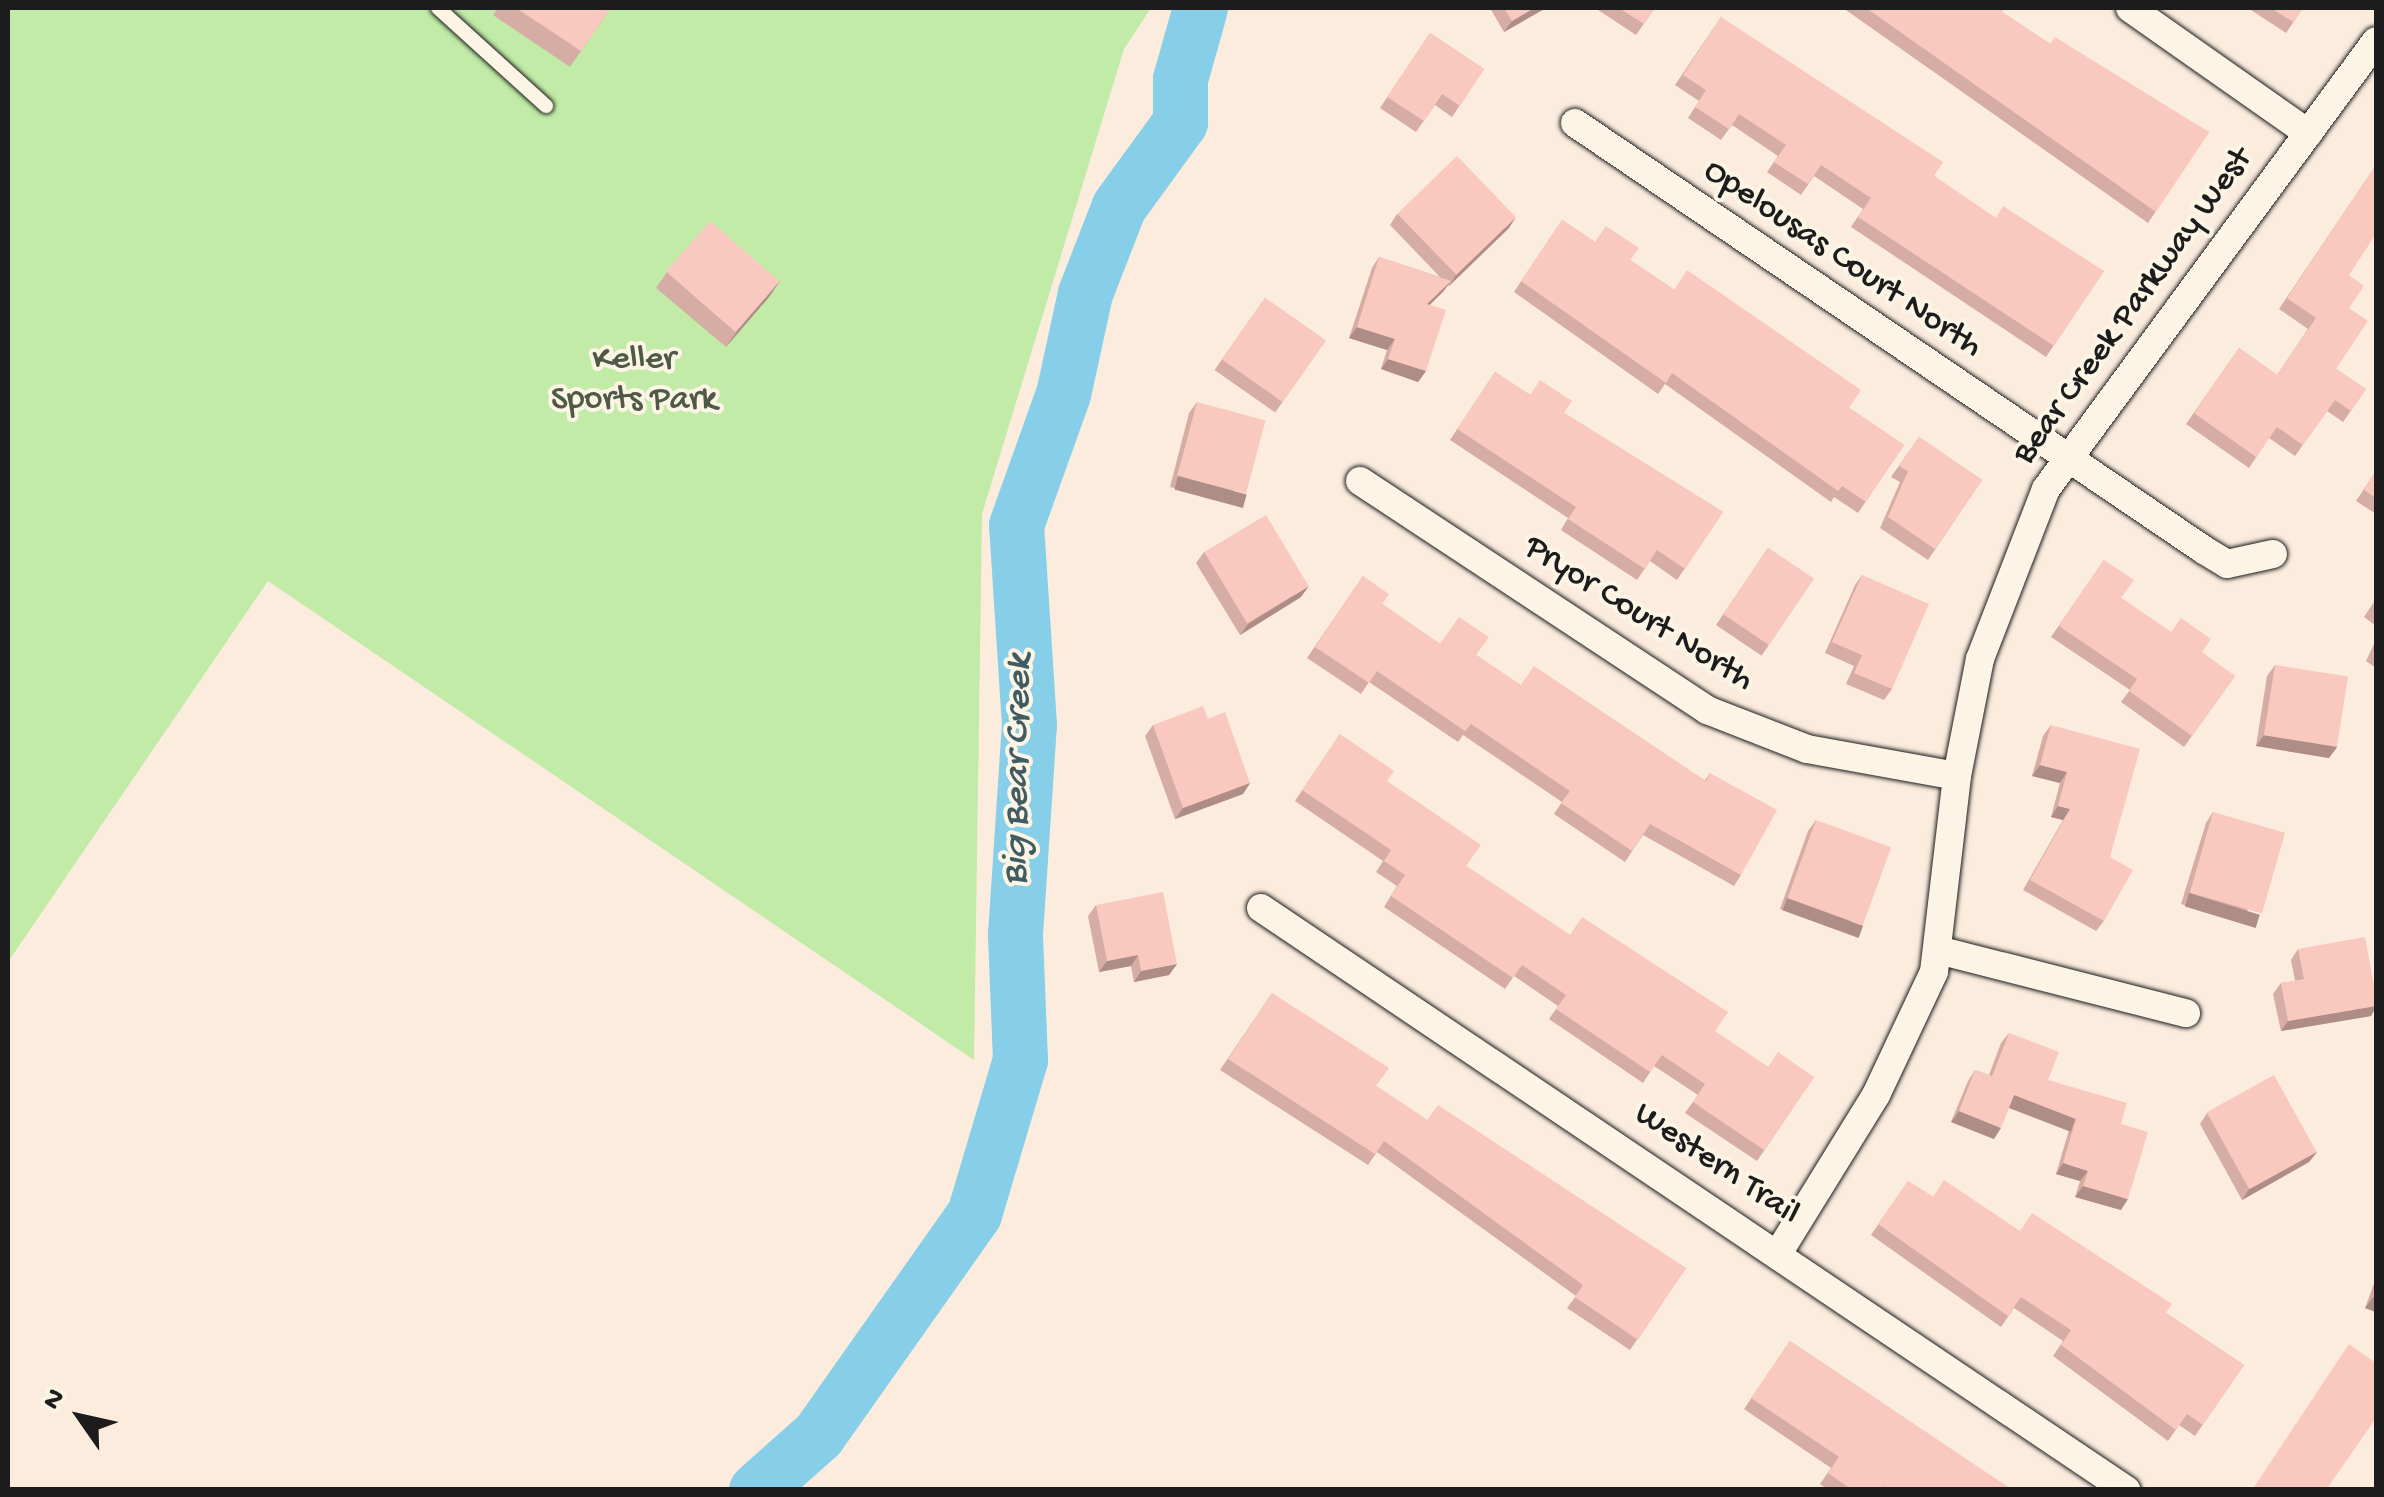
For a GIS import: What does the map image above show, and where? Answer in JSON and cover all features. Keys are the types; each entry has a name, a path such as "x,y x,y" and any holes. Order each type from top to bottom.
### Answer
{"street":[{"path":"2130,8 2308,133"},
{"name":"Bear Creek Parkway West","path":"1780,1252 1876,1096 1938,950 1957,776 1980,659 2023,541 2066,458 2376,41"},
{"name":"Opelousas Court North","path":"1576,123 2227,564 2274,554"},
{"name":"Pryor Court North","path":"1360,481 1707,710 1808,749 1957,776"},
{"name":"Western Trail","path":"1261,908 1780,1252 2126,1490"},
{"path":"1938,950 2186,1013"}],"lane":[{"path":"438,8 546,106"}],"green space":[{"name":"Keller Sports Park","path":"8,8 1151,8 1124,49 982,514 974,1060 268,581 8,962"}],"building":[{"path":"516,8 611,8 581,51"},
{"path":"1504,8 1534,8 1512,21"},
{"path":"1619,8 1655,8 1644,24"},
{"path":"1866,8 2005,8 2002,12 2050,44 2055,37 2209,132 2156,212"},
{"path":"2271,8 2303,8 2293,22"},
{"path":"1721,17 1943,162 1934,176 1996,218 2003,206 2104,271 2054,346 1858,217 1871,198 1821,165 1808,184 1774,162 1786,145 1739,114 1729,129 1695,107 1706,90 1683,75"},
{"path":"1430,33 1484,69 1460,106 1442,94 1424,121 1387,97"},
{"path":"1457,156 1516,217 1456,275 1397,214"},
{"path":"2376,165 2376,234 2349,275 2364,286 2349,308 2368,321 2336,369 2366,389 2351,411 2335,400 2303,445 2277,427 2256,457 2194,413 2239,348 2277,375 2316,318 2287,298"},
{"path":"1562,220 1595,242 1606,226 1639,248 1630,260 1674,290 1687,270 1861,390 1849,408 1904,445 1866,502 1842,486 1838,491 1672,373 1666,383 1521,281"},
{"path":"710,221 779,281 735,332 666,272"},
{"path":"1379,257 1451,281 1427,304 1446,310 1426,371 1388,359 1395,339 1357,327"},
{"path":"1265,298 1326,340 1283,402 1222,359"},
{"path":"1495,372 1530,395 1540,380 1572,401 1564,413 1723,512 1685,569 1657,550 1645,569 1568,519 1576,507 1457,429"},
{"path":"1197,402 1266,420 1246,494 1177,475"},
{"path":"1919,437 1982,480 1935,549 1888,517 1908,471 1899,466"},
{"path":"2376,471 2376,498 2364,490"},
{"path":"1266,515 1309,586 1247,623 1204,552"},
{"path":"1768,548 1814,579 1769,645 1723,614"},
{"path":"2104,560 2134,580 2121,598 2171,632 2181,618 2211,639 2202,652 2235,676 2192,736 2129,691 2137,679 2059,626"},
{"path":"1862,575 1929,604 1892,689 1854,673 1862,655 1832,642"},
{"path":"1363,576 1389,594 1382,604 1440,644 1459,617 1489,637 1476,655 1521,685 1534,666 1706,781 1710,773 1777,810 1741,875 1650,824 1632,851 1561,803 1570,791 1471,724 1465,731 1377,671 1369,683 1315,647"},
{"path":"2275,665 2348,677 2337,747 2264,735"},
{"path":"1203,706 1208,719 1225,712 1250,783 1183,808 1153,725"},
{"path":"2051,725 2140,749 2110,857 2133,870 2104,921 2030,880 2070,809 2058,806 2067,772 2040,765"},
{"path":"1340,734 1394,771 1387,781 1481,845 1466,866 1570,935 1582,917 1728,1012 1715,1031 1768,1067 1778,1052 1814,1077 1764,1150 1693,1102 1705,1084 1662,1055 1650,1072 1556,1009 1566,995 1522,965 1513,978 1391,896 1405,875 1384,861 1391,850 1302,790"},
{"path":"2213,812 2285,833 2262,913 2190,893"},
{"path":"1816,820 1891,847 1863,925 1788,898"},
{"path":"1163,892 1177,964 1141,971 1138,955 1107,961 1096,905"},
{"path":"2365,937 2376,1006 2288,1021 2281,983 2304,979 2298,949"},
{"path":"1272,993 1389,1068 1376,1086 1427,1120 1438,1105 1686,1268 1638,1340 1575,1297 1583,1285 1384,1141 1375,1154 1228,1059"},
{"path":"2009,1033 2059,1052 2048,1080 2127,1103 2121,1124 2148,1132 2128,1199 2083,1186 2088,1171 2063,1163 2076,1119 2014,1095 2001,1128 1959,1111 1975,1070 1992,1076"},
{"path":"2274,1075 2317,1152 2249,1189 2207,1112"},
{"path":"1944,1180 2020,1231 2032,1213 2172,1304 2166,1313 2244,1365 2203,1425 2187,1414 2176,1430 2061,1345 2071,1330 2021,1297 2008,1316 1878,1224 1908,1181 1933,1197"},
{"path":"1790,1341 2012,1490 1889,1490 1884,1486 1881,1490 1852,1490 1828,1473 1839,1457 1751,1398"},
{"path":"2349,1344 2376,1363 2376,1418 2326,1490 2252,1490"}],"waterway":[{"name":"Big Bear Creek","path":"756,1490 818,1435 974,1214 1020,1060 1015,934 1029,725 1016,525 1063,394 1085,293 1119,206 1180,122 1180,79 1200,8"}]}
